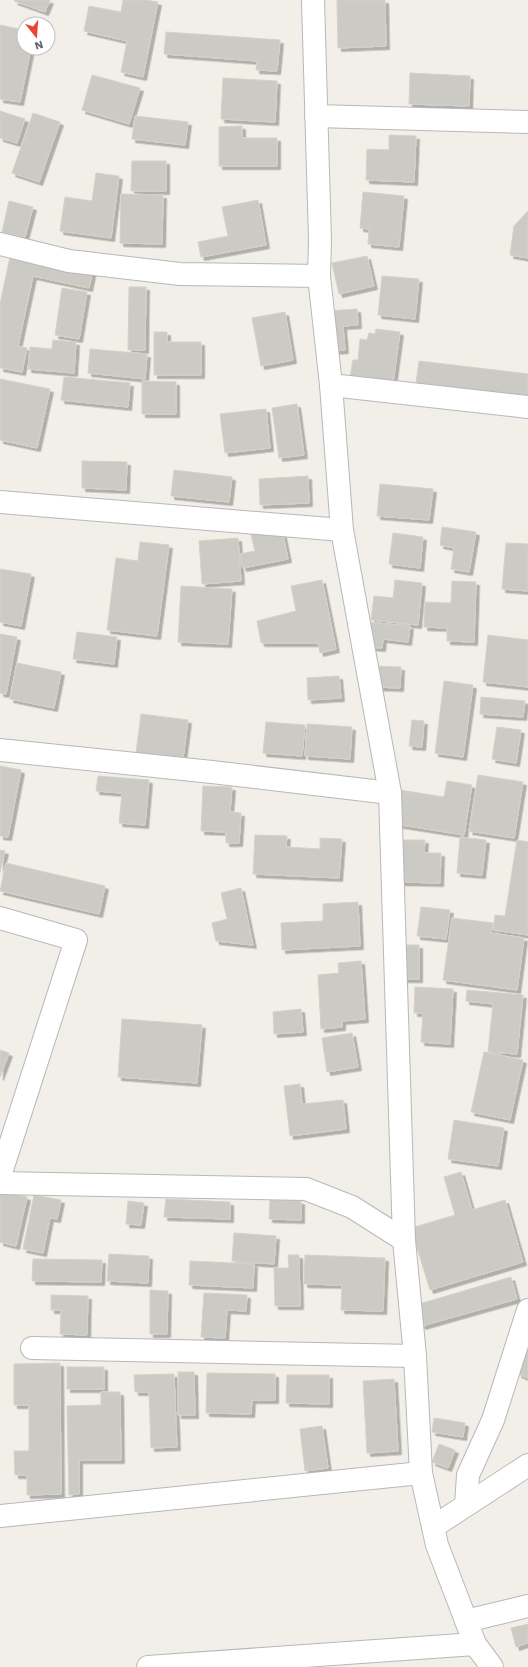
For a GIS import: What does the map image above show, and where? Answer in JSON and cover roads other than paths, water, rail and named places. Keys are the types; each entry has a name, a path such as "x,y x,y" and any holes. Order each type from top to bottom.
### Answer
{"street":[{"path":"312,0 320,240 319,276 331,385 342,530 390,793 404,1240 415,1356 421,1473 438,1545 475,1644 492,1667"},
{"path":"316,116 528,122"},
{"path":"0,244 70,261 180,274 319,276"},
{"path":"331,385 528,407"},
{"path":"0,502 342,530"},
{"path":"0,750 212,772 390,793"},
{"path":"0,918 76,940 0,1176"},
{"path":"0,1183 306,1189 352,1207 404,1240"},
{"path":"466,1505 468,1475 493,1420 528,1310"},
{"path":"32,1348 415,1356"},
{"path":"433,1527 528,1465"},
{"path":"0,1516 421,1473"},
{"path":"466,1621 528,1606"},
{"path":"148,1667 475,1644"}]}
